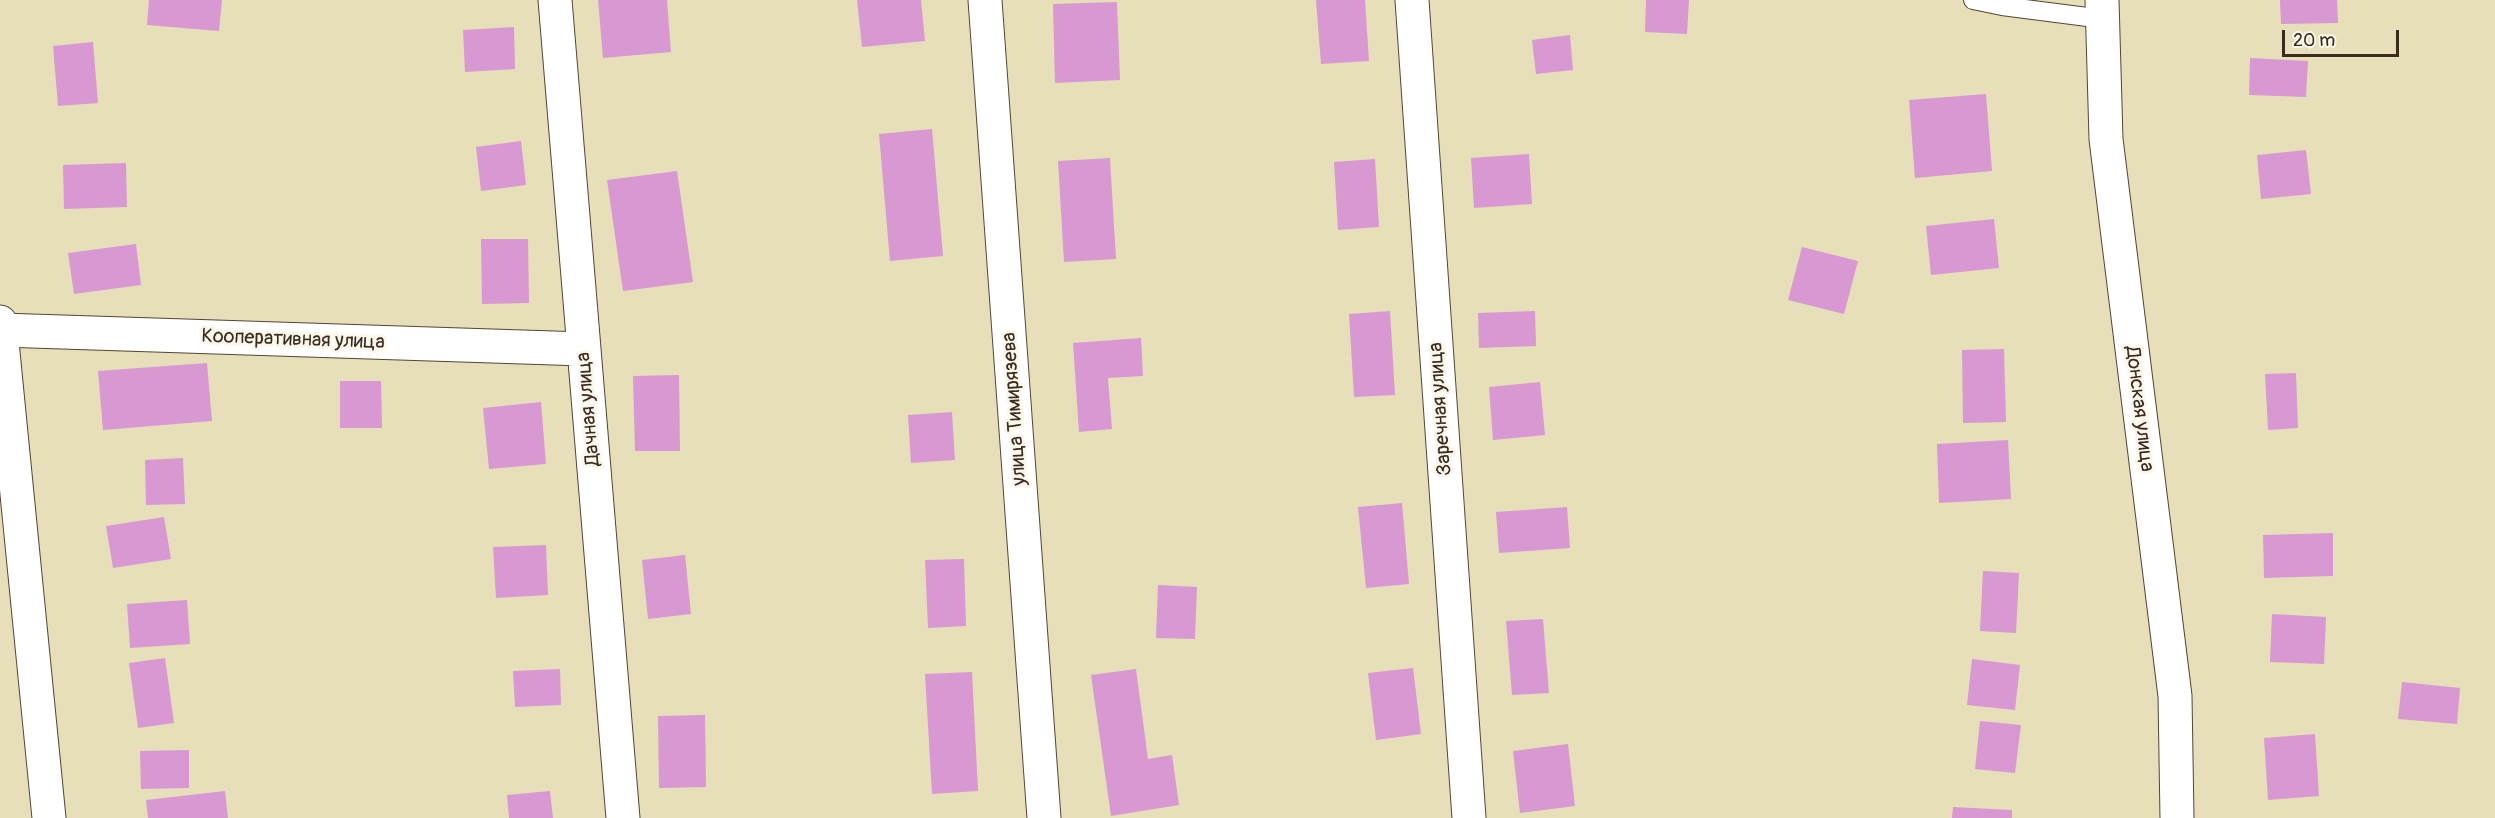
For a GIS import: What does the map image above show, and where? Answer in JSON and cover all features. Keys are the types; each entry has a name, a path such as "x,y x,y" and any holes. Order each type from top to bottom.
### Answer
{"street":[{"name":"Дачная улица","path":"555,0 623,818"},
{"name":"улица Тимирязева","path":"986,0 1044,818"},
{"name":"Заречная улица","path":"1412,0 1469,818"},
{"name":"Донская улица","path":"2103,10 2106,139 2175,696 2177,818"},
{"name":"Кооперативная улица","path":"49,818 1,326 584,349"}],"lane":[{"path":"1973,0 2002,6 2103,10"}],"building":[{"path":"149,0 222,0 219,31 147,25"},
{"path":"598,0 667,0 671,52 603,58"},
{"path":"857,0 921,0 925,41 862,47"},
{"path":"1316,0 1365,0 1369,61 1321,64"},
{"path":"1646,0 1689,0 1687,34 1645,32"},
{"path":"2280,0 2337,0 2338,23 2281,24"},
{"path":"1117,2 1120,80 1055,83 1053,4"},
{"path":"514,27 515,69 465,72 463,30"},
{"path":"1570,35 1573,70 1536,74 1532,40"},
{"path":"93,42 98,103 58,106 53,46"},
{"path":"2250,58 2308,61 2306,97 2249,95"},
{"path":"1986,94 1992,171 1915,178 1909,100"},
{"path":"932,129 943,256 890,261 879,134"},
{"path":"521,141 526,185 481,191 476,147"},
{"path":"2306,150 2311,194 2261,199 2257,155"},
{"path":"1529,154 1532,204 1474,208 1471,158"},
{"path":"1110,158 1116,259 1064,262 1058,161"},
{"path":"1375,159 1379,227 1338,230 1334,162"},
{"path":"126,163 127,207 64,209 63,165"},
{"path":"677,171 693,282 623,291 607,180"},
{"path":"1994,219 1999,268 1931,275 1926,226"},
{"path":"481,239 528,239 529,303 482,304"},
{"path":"136,244 141,285 74,294 68,253"},
{"path":"1802,247 1858,261 1844,314 1788,300"},
{"path":"1390,311 1395,395 1354,397 1349,314"},
{"path":"1535,311 1536,346 1479,348 1478,313"},
{"path":"1141,338 1143,376 1108,378 1112,429 1079,432 1073,343"},
{"path":"2004,349 2006,422 1963,423 1962,350"},
{"path":"207,363 212,421 103,430 98,371"},
{"path":"2296,373 2298,428 2268,430 2265,374"},
{"path":"679,375 680,451 635,451 633,376"},
{"path":"340,381 381,381 382,428 340,428"},
{"path":"1540,382 1545,435 1493,440 1489,387"},
{"path":"541,402 546,464 489,469 483,408"},
{"path":"952,412 955,460 911,463 908,415"},
{"path":"2008,440 2011,499 1939,503 1937,444"},
{"path":"183,458 185,504 146,505 145,460"},
{"path":"1402,503 1409,584 1366,588 1358,507"},
{"path":"1567,507 1570,548 1499,553 1496,512"},
{"path":"164,517 171,559 113,568 106,526"},
{"path":"2333,533 2333,576 2264,578 2263,535"},
{"path":"546,545 548,595 496,598 493,547"},
{"path":"685,555 691,614 648,619 642,560"},
{"path":"964,559 966,626 928,628 925,560"},
{"path":"1983,571 2019,573 2016,633 1980,631"},
{"path":"1158,585 1197,587 1195,639 1156,638"},
{"path":"187,600 190,644 130,648 127,604"},
{"path":"2272,614 2326,617 2324,664 2270,662"},
{"path":"1543,619 1549,693 1512,695 1506,621"},
{"path":"165,658 174,723 138,728 129,663"},
{"path":"1972,659 2020,665 2015,710 1967,705"},
{"path":"1413,668 1421,734 1376,740 1368,673"},
{"path":"560,669 561,705 515,707 513,671"},
{"path":"1136,669 1148,759 1172,755 1179,805 1111,816 1091,675"},
{"path":"972,672 978,791 932,794 925,674"},
{"path":"2402,682 2460,688 2457,724 2398,719"},
{"path":"705,715 706,787 659,788 658,716"},
{"path":"1980,721 2021,725 2015,773 1975,769"},
{"path":"2315,734 2319,796 2268,800 2264,738"},
{"path":"1568,744 1575,806 1520,813 1513,751"},
{"path":"189,750 189,788 141,789 140,751"},
{"path":"225,791 228,818 148,818 146,800"},
{"path":"550,791 553,818 509,818 507,795"},
{"path":"1953,807 2012,810 2012,818 1952,818"}]}
